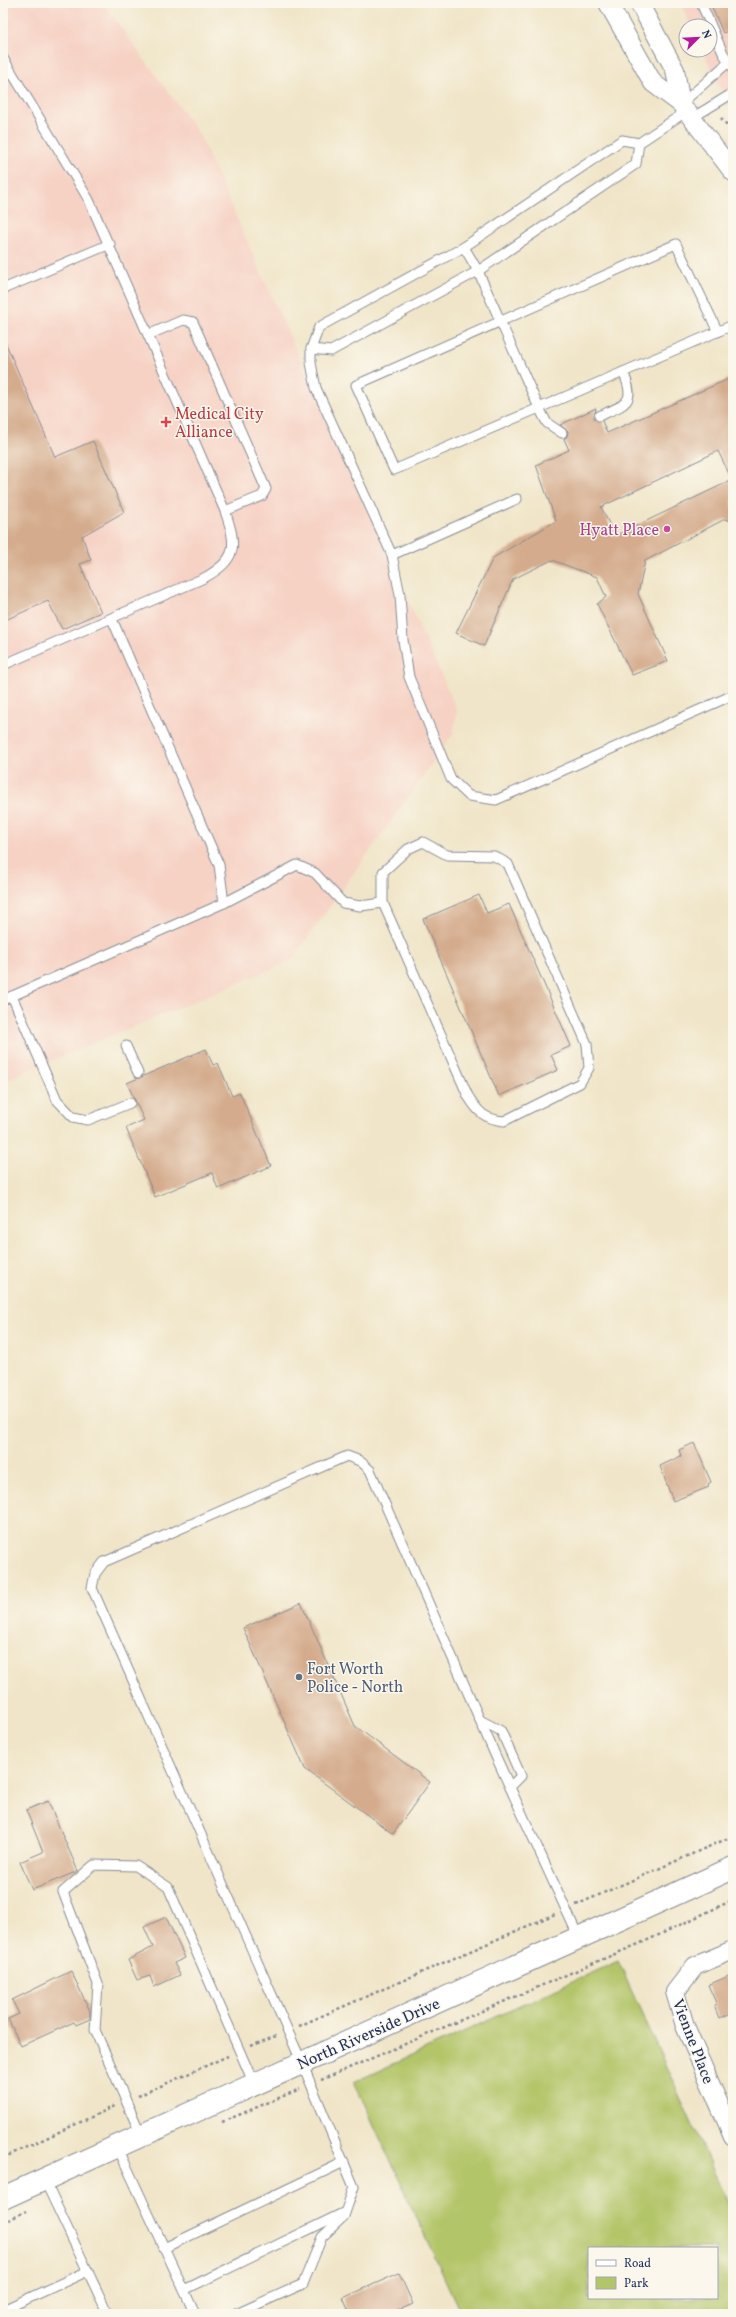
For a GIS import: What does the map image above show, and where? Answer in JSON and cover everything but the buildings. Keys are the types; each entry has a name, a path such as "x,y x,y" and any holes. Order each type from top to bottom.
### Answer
{"main road":[{"name":"North Riverside Drive","path":"3,2198 48,2188 117,2146 733,1868"}],"street":[{"path":"608,3 653,83 687,111 733,172"},
{"path":"639,3 675,70 687,111"},
{"name":"Vienne Place","path":"733,1950 695,1966 675,1992 685,2026 733,2136"}],"lane":[{"path":"687,111 731,62 701,3"},
{"path":"3,58 90,200 225,511 231,529 234,546 221,569 204,578 3,665"},
{"path":"733,93 687,111 639,143 622,140 464,247 319,327 311,349 311,363 316,388 392,555 400,595 403,640 409,677 451,779 469,796 496,800 733,695"},
{"path":"311,349 331,351 478,271 636,164 639,143"},
{"path":"3,289 110,244"},
{"path":"718,332 676,244 356,385 394,470 718,332 733,325"},
{"path":"464,247 478,271 499,322 546,423 562,433"},
{"path":"148,335 183,320 193,322 266,489 262,496 225,511"},
{"path":"599,416 626,404 630,397 630,388 623,372"},
{"path":"392,555 517,499"},
{"path":"112,619 219,865 224,904"},
{"path":"423,842 447,855 494,856 508,864 587,1044 589,1068 580,1083 504,1121 491,1119 477,1110 468,1096 382,903 383,872 408,849 423,842"},
{"path":"3,1000 224,904 297,865 315,873 343,904 360,906 382,903"},
{"path":"12,996 57,1100 73,1117 88,1120 130,1102"},
{"path":"126,1046 138,1073"},
{"path":"236,2314 303,2284 322,2237 344,2216 354,2187 302,2063 92,1588 95,1574 104,1562 348,1456 360,1461 370,1470 480,1720 579,1938"},
{"path":"480,1720 501,1731 522,1776 510,1787"},
{"path":"141,2135 95,2030 98,1984 63,1892 94,1865 136,1866 168,1887 254,2085"},
{"path":"117,2146 195,2314"},
{"path":"164,2248 344,2162"},
{"path":"48,2188 108,2314"},
{"path":"184,2290 346,2212"},
{"path":"3,2310 88,2271"}],"path":[{"path":"721,118 733,132"},
{"path":"3,2158 126,2101 733,1836"},
{"path":"218,2124 650,1939 733,1900"},
{"path":"3,2223 48,2188"}],"shaded area":[{"name":"Medical City Alliance","path":"3,3 103,3 199,134 457,710 453,734 291,961 3,1081"},
{"path":"680,3 733,3 733,115 706,58 718,58 718,18 687,18"}],"green space":[{"path":"618,1961 733,2214 733,2314 461,2314 354,2082"}],"place":[{"name":"Medical City Alliance","path":"166,422"},
{"name":"Hyatt Place","path":"667,529"},
{"name":"Fort Worth Police - North","path":"299,1677"}]}
